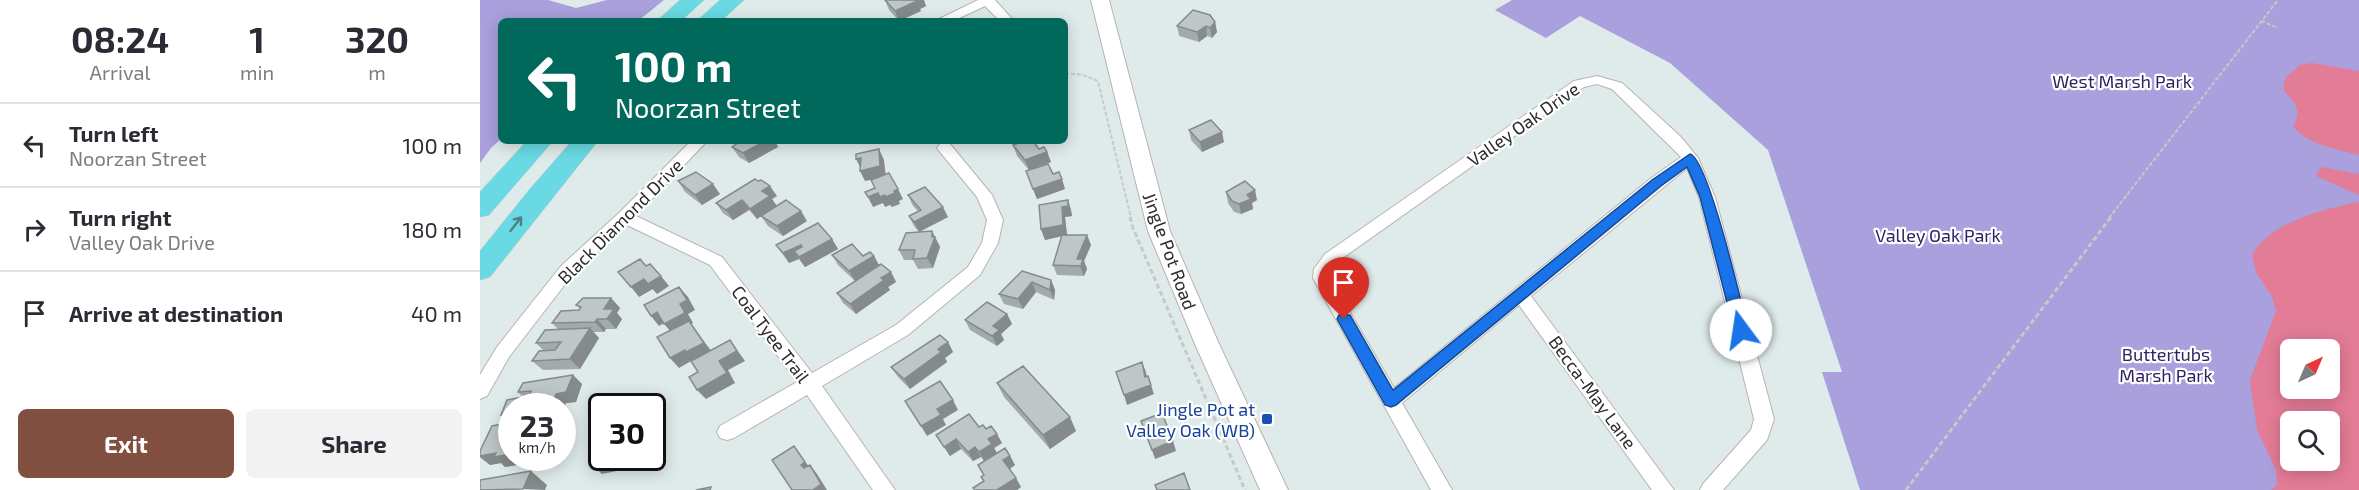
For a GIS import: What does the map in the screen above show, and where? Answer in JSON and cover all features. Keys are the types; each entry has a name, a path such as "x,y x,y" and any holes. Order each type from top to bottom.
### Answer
{"highway":[{"path":"672,18 693,0"},
{"path":"712,18 733,0"},
{"path":"480,208 538,144"},
{"path":"480,270 538,196 583,144"}],"main road":[{"name":"Jingle Pot Road","path":"1100,0 1159,231 1207,345 1274,490"}],"street":[{"path":"949,18 988,0 1004,18"},
{"name":"Valley Oak Drive","path":"1442,490 1321,278 1322,269 1331,258 1583,82 1597,80 1617,86 1676,141 1690,158 1707,197 1764,419 1760,434 1710,490"},
{"name":"Black Diamond Drive","path":"480,391 503,352 567,270 625,217 697,144"},
{"path":"727,432 902,330 974,271 990,243 995,220 984,195 945,148"},
{"path":"1391,401 1656,183 1690,158"},
{"name":"Coal Tyee Trail","path":"625,217 716,261 809,383 885,490"},
{"name":"Becca-May Lane","path":"1521,295 1664,490"}],"path":[{"path":"1906,490 2124,199 2278,0"},
{"path":"2261,21 2278,28"}],"green space":[{"path":"480,0 548,0 576,8 607,0 664,0 642,18 498,18 498,142 480,163"},
{"path":"1512,0 2359,0 2359,490 1860,490 1822,372 1842,372 1768,150 1670,63 1580,16 1546,38 1495,10"}],"shaded area":[{"path":"2312,63 2359,71 2359,155 2315,142 2293,127 2297,111 2294,103 2284,91 2285,81 2299,65"},
{"path":"2321,167 2359,174 2359,195 2316,176"},
{"path":"2359,202 2359,490 2271,490 2277,485 2276,470 2257,430 2250,380 2276,311 2272,297 2256,272 2252,255 2271,234 2315,213"}],"building":[{"path":"885,0 916,0 917,1 895,11"},
{"path":"1193,10 1210,15 1215,22 1210,28 1206,26 1197,32 1177,26"},
{"path":"1211,120 1222,132 1200,142 1189,130"},
{"path":"736,144 760,144 743,153 732,147"},
{"path":"1035,144 1039,149 1044,147 1047,152 1025,160 1013,145"},
{"path":"879,149 880,166 860,171 861,158 856,159 856,154"},
{"path":"1048,164 1053,174 1059,172 1062,179 1033,189 1026,171"},
{"path":"696,172 713,184 695,195 678,181"},
{"path":"889,173 898,189 894,191 895,193 886,197 885,195 880,197 878,193 868,197 865,192 875,188 871,180"},
{"path":"755,179 770,186 762,191 770,196 750,209 742,200 726,210 716,203"},
{"path":"1245,181 1255,190 1247,195 1251,199 1239,204 1232,201 1226,192"},
{"path":"925,187 943,207 914,222 909,216 921,210 908,195"},
{"path":"786,200 801,211 777,226 761,216"},
{"path":"1068,200 1068,206 1062,207 1063,225 1041,229 1039,205"},
{"path":"818,223 832,239 799,257 794,251 802,247 801,245 783,253 776,245"},
{"path":"932,231 932,237 935,237 927,258 913,259 915,250 899,250 906,233"},
{"path":"1062,235 1087,235 1077,259 1083,259 1081,266 1053,265"},
{"path":"852,244 863,256 870,252 874,256 849,271 832,255"},
{"path":"640,259 646,266 650,264 661,276 648,284 644,279 631,287 618,272"},
{"path":"881,264 891,272 881,278 884,280 850,304 837,293"},
{"path":"1022,271 1051,280 1050,290 1032,282 1018,299 999,294"},
{"path":"679,287 687,300 680,304 685,313 664,324 657,312 651,316 644,305"},
{"path":"583,298 611,298 604,309 614,309 607,319 597,319 595,322 552,323 561,311 579,310 581,307 576,305"},
{"path":"987,302 1007,314 993,326 999,330 992,336 965,320"},
{"path":"689,321 704,343 670,358 657,337"},
{"path":"590,328 570,359 532,361 539,351 555,350 561,342 536,343 545,330"},
{"path":"940,335 948,342 938,349 941,352 904,379 891,367"},
{"path":"730,340 737,351 719,361 727,373 697,390 689,377 698,372 691,361"},
{"path":"1142,362 1145,377 1148,376 1151,385 1124,395 1116,372"},
{"path":"1023,366 1070,417 1043,435 997,383"},
{"path":"573,375 566,392 561,393 518,392 523,383"},
{"path":"940,381 953,400 937,409 941,415 921,426 905,401"},
{"path":"1162,413 1173,441 1152,450 1141,421"},
{"path":"969,414 979,427 983,425 986,429 991,426 997,434 988,439 992,444 979,452 975,447 968,452 956,439 944,447 936,435"},
{"path":"498,425 498,456 494,457 496,453 480,456 480,451 492,426"},
{"path":"794,446 805,462 801,465 804,468 810,465 821,484 813,490 792,490 772,460"},
{"path":"1005,448 1010,456 1003,460 1016,478 997,490 975,490 973,488 984,481 981,477 984,475 978,465"},
{"path":"531,471 523,489 480,490 480,480"},
{"path":"1184,473 1190,490 1157,490 1155,485"}],"place":[{"name":"Jingle Pot at Valley Oak (WB)","path":"1267,419"}],"route":[{"path":"1344,319 1391,401 1656,183 1690,158 1707,197 1741,330"}],"park label":[{"name":"West Marsh Park","path":"2122,81"},
{"name":"Valley Oak Park","path":"1938,235"},
{"name":"Buttertubs Marsh Park","path":"2166,364"}]}
